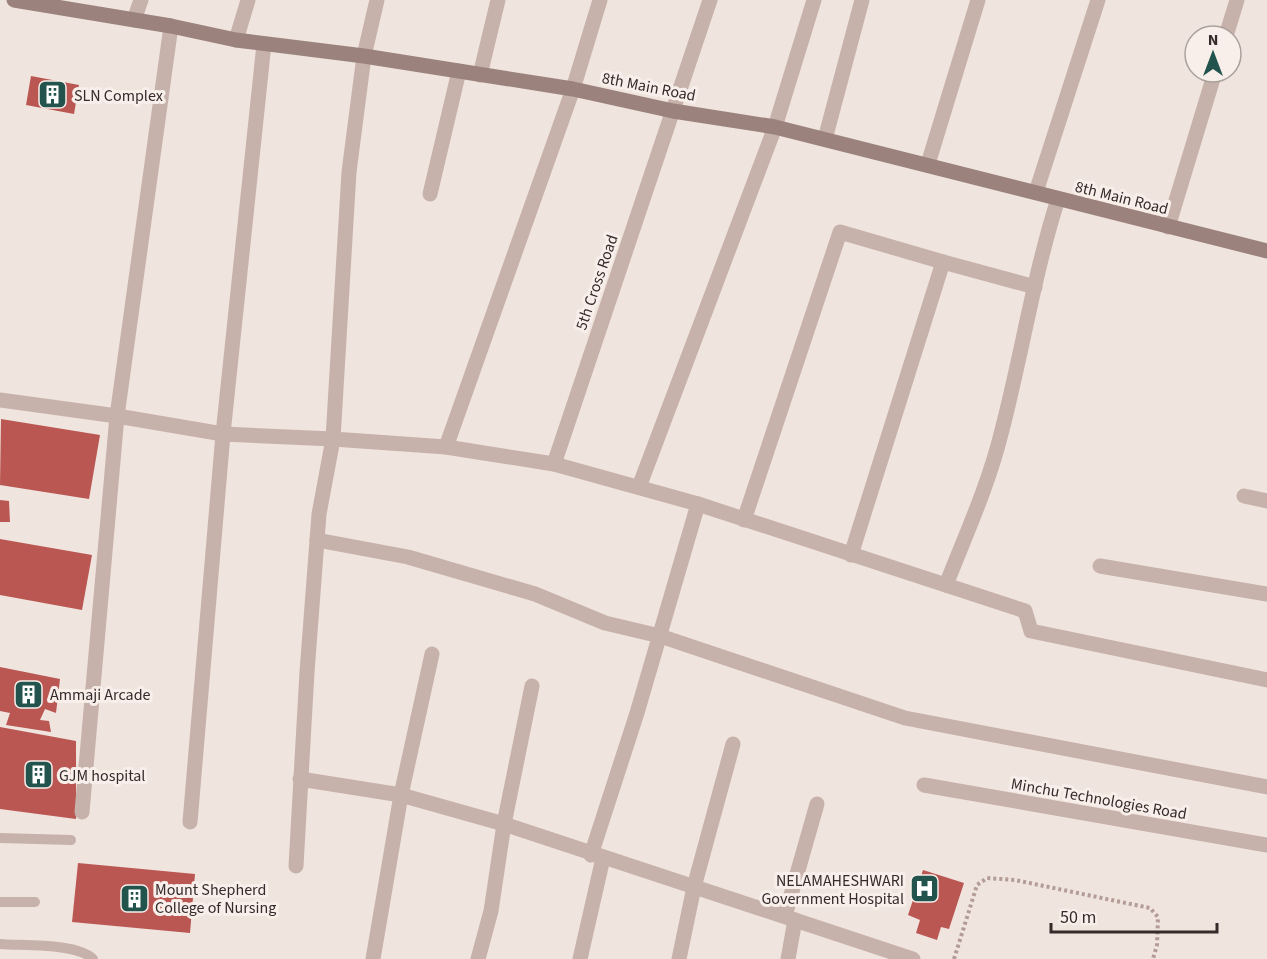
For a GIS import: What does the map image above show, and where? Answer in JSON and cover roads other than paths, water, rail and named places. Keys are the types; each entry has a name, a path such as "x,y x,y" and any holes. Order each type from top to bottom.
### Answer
{"street":[{"name":"8th Main Road","path":"14,0 171,26 236,40 364,56 573,89 673,111 775,127 1267,251"},
{"path":"134,20 141,0"},
{"path":"236,40 248,0"},
{"path":"296,866 319,514 333,439 349,172 364,56 377,0"},
{"path":"480,75 498,0"},
{"path":"446,447 573,89 600,0"},
{"name":"5th Cross Road","path":"554,464 710,0"},
{"path":"639,486 775,127 814,0"},
{"path":"825,139 862,0"},
{"path":"928,164 978,0"},
{"path":"1036,192 1098,0"},
{"path":"1230,24 1237,0"},
{"path":"82,813 117,416 171,26"},
{"path":"190,822 223,434 264,44"},
{"path":"430,194 459,71"},
{"path":"1168,227 1211,84"},
{"path":"946,585 986,486 1002,430 1043,245 1058,199"},
{"path":"744,520 840,232 1035,287"},
{"path":"851,555 943,262"},
{"path":"0,400 117,416 223,434 446,447 554,464 698,504 1025,611 1031,631 1267,680"},
{"path":"1244,496 1267,501"},
{"path":"580,959 597,856 698,504"},
{"path":"317,540 408,557 535,594 605,623 660,636 905,718 1267,787"},
{"path":"1100,566 1267,594"},
{"path":"373,959 401,795 432,654"},
{"path":"478,959 491,911 504,824 532,686"},
{"path":"679,959 694,887 733,744"},
{"path":"300,778 401,795 504,824 913,959"},
{"name":"Minchu Technologies Road","path":"924,785 1267,845"},
{"path":"788,959 790,918 817,804"}],"lane":[{"path":"0,838 71,840"},
{"path":"0,902 35,903"},
{"path":"0,944 66,949 83,953 93,959"}],"place":[{"name":"SLN Complex","path":"53,95"},
{"name":"Ammaji Arcade","path":"29,694"},
{"name":"GJM hospital","path":"38,775"},
{"name":"NELAMAHESHWARI Government Hospital","path":"925,889"},
{"name":"Mount Shepherd College of Nursing","path":"134,898"}]}
